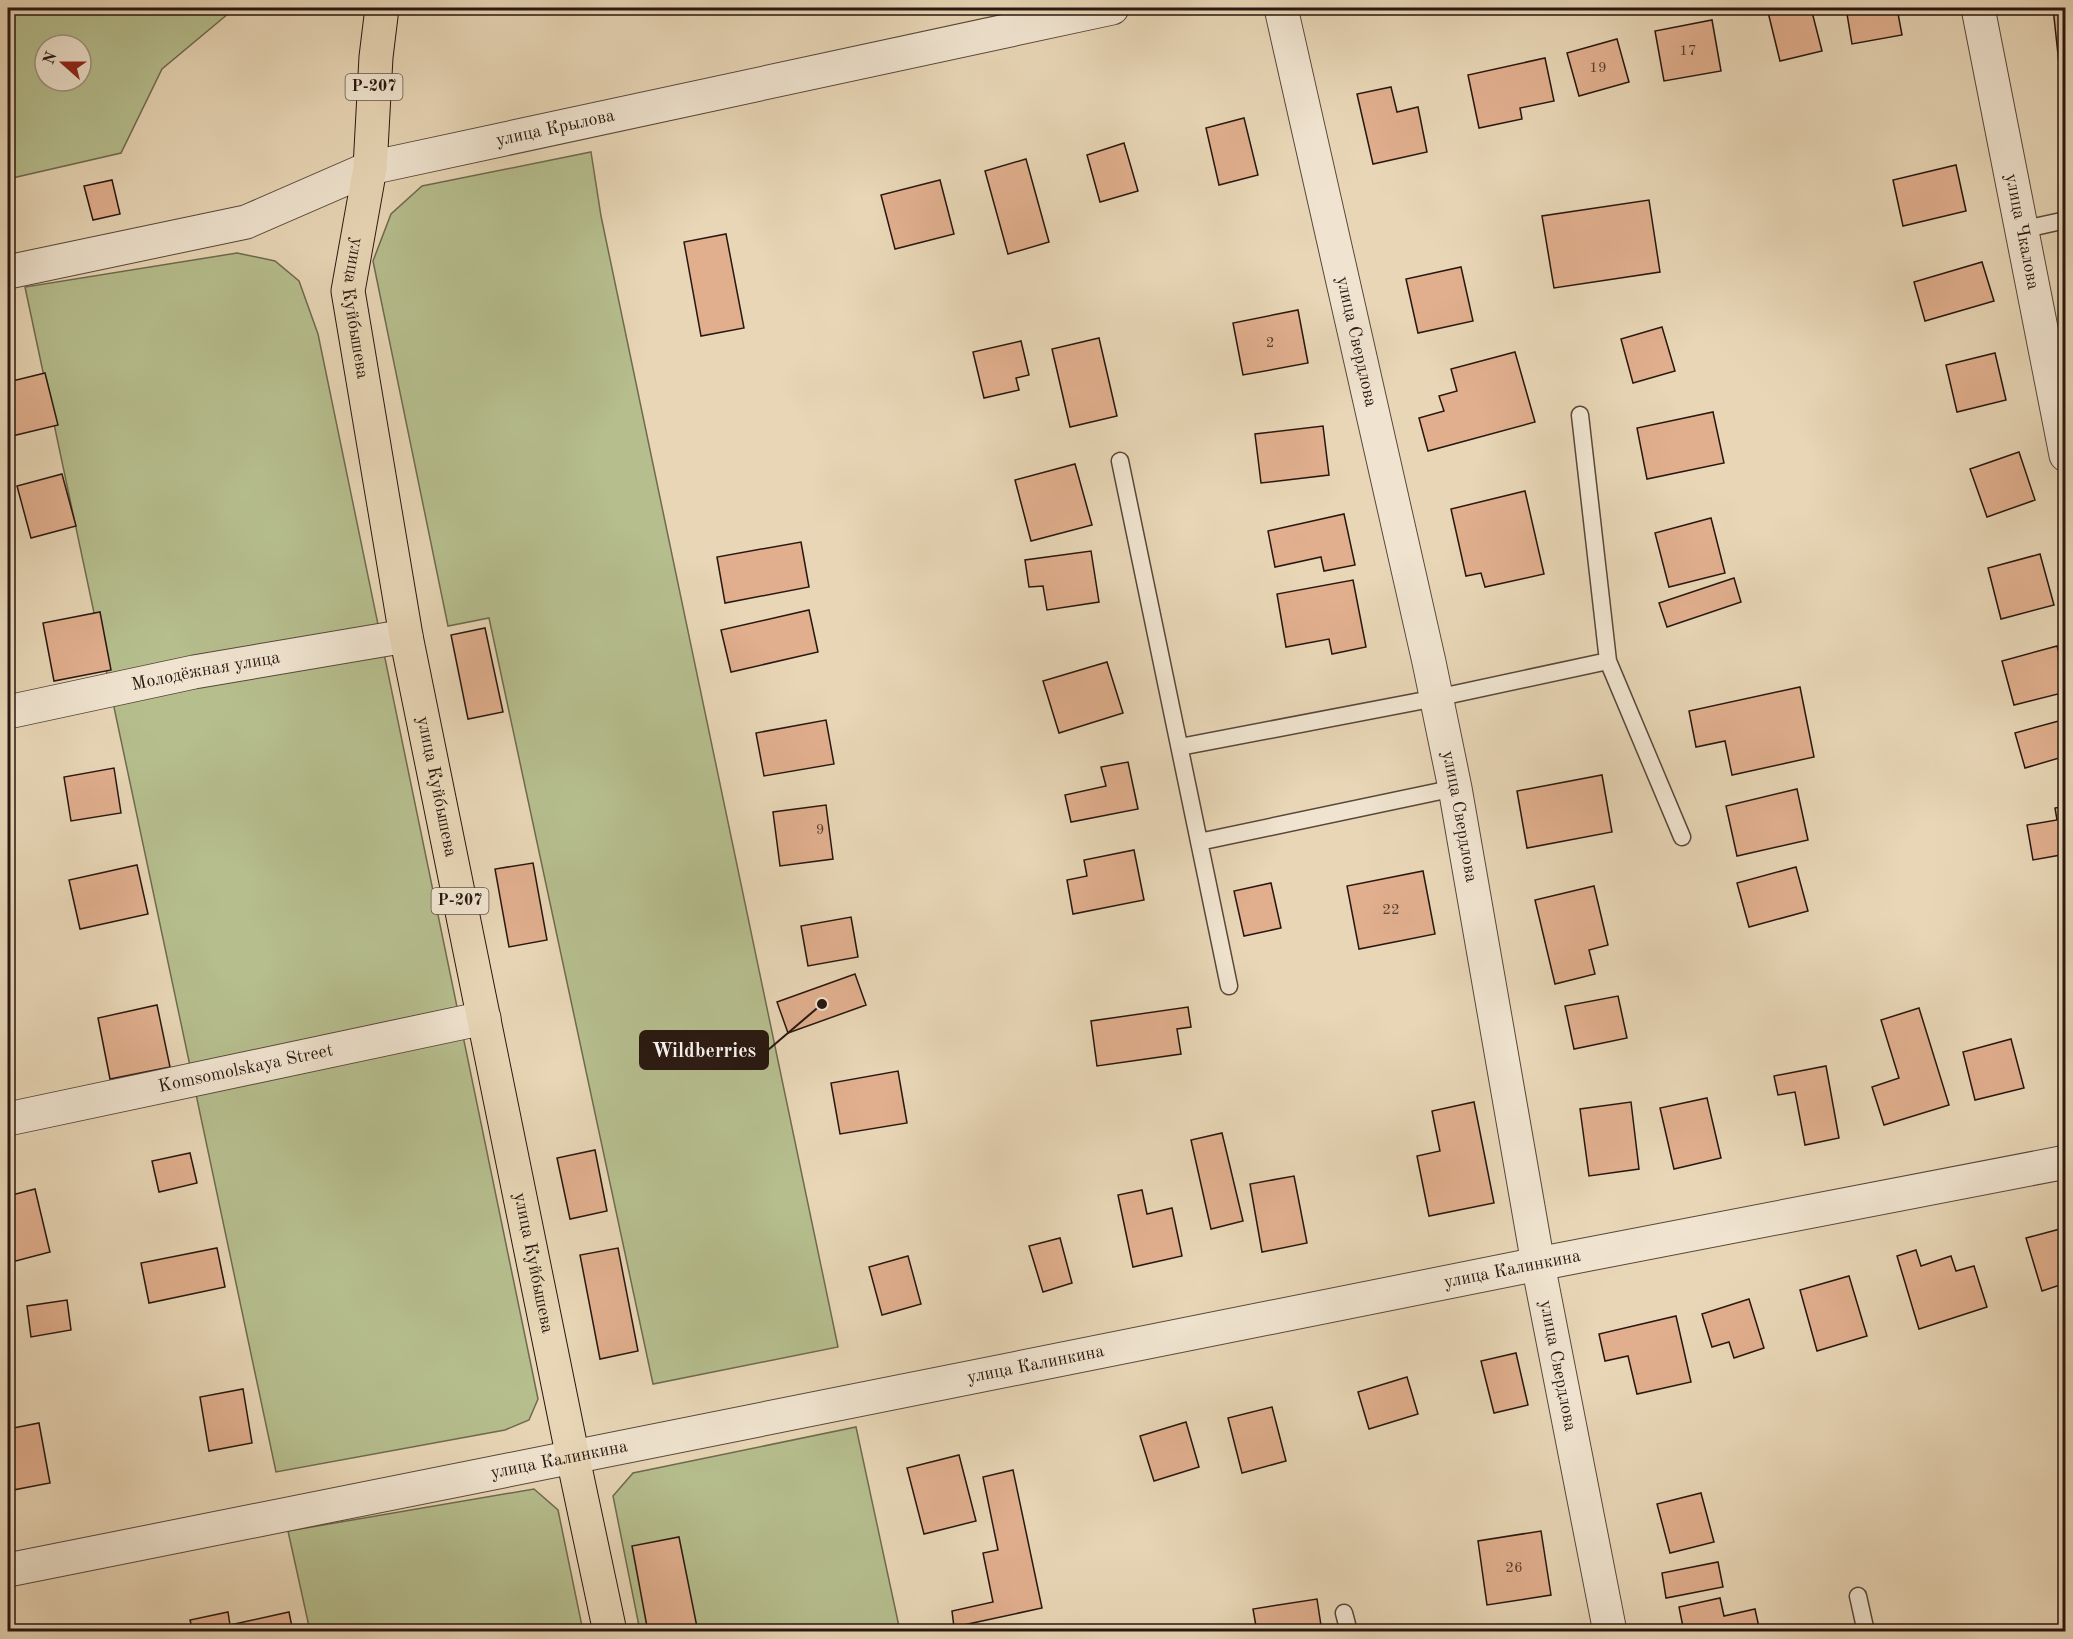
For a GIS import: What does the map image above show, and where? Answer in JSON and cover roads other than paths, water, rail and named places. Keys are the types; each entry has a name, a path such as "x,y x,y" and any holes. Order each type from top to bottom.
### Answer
{"main road":[{"name":"улица Куйбышева","path":"382,8 376,57 370,168 348,291 406,636 610,1632"}],"street":[{"name":"улица Крылова","path":"8,272 246,222 370,168 1112,8"},
{"name":"улица Свердлова","path":"1281,8 1455,788 1538,1264 1610,1632"},
{"name":"улица Чкалова","path":"1978,8 2066,455"},
{"name":"Молодёжная улица","path":"8,712 194,672 406,636"},
{"name":"Komsomolskaya Street","path":"8,1119 484,1018"},
{"name":"улица Калинкина","path":"8,1570 1538,1264 2066,1162"}],"lane":[{"path":"2021,230 2066,220"},
{"path":"1580,415 1608,661 1682,837"},
{"path":"1120,461 1229,986"},
{"path":"1180,747 1436,698 1608,661"},
{"path":"1199,842 1455,788"},
{"path":"1858,1596 1866,1632"},
{"path":"1344,1612 1348,1632"}],"place":[{"name":"Wildberries","path":"822,1004"}]}
